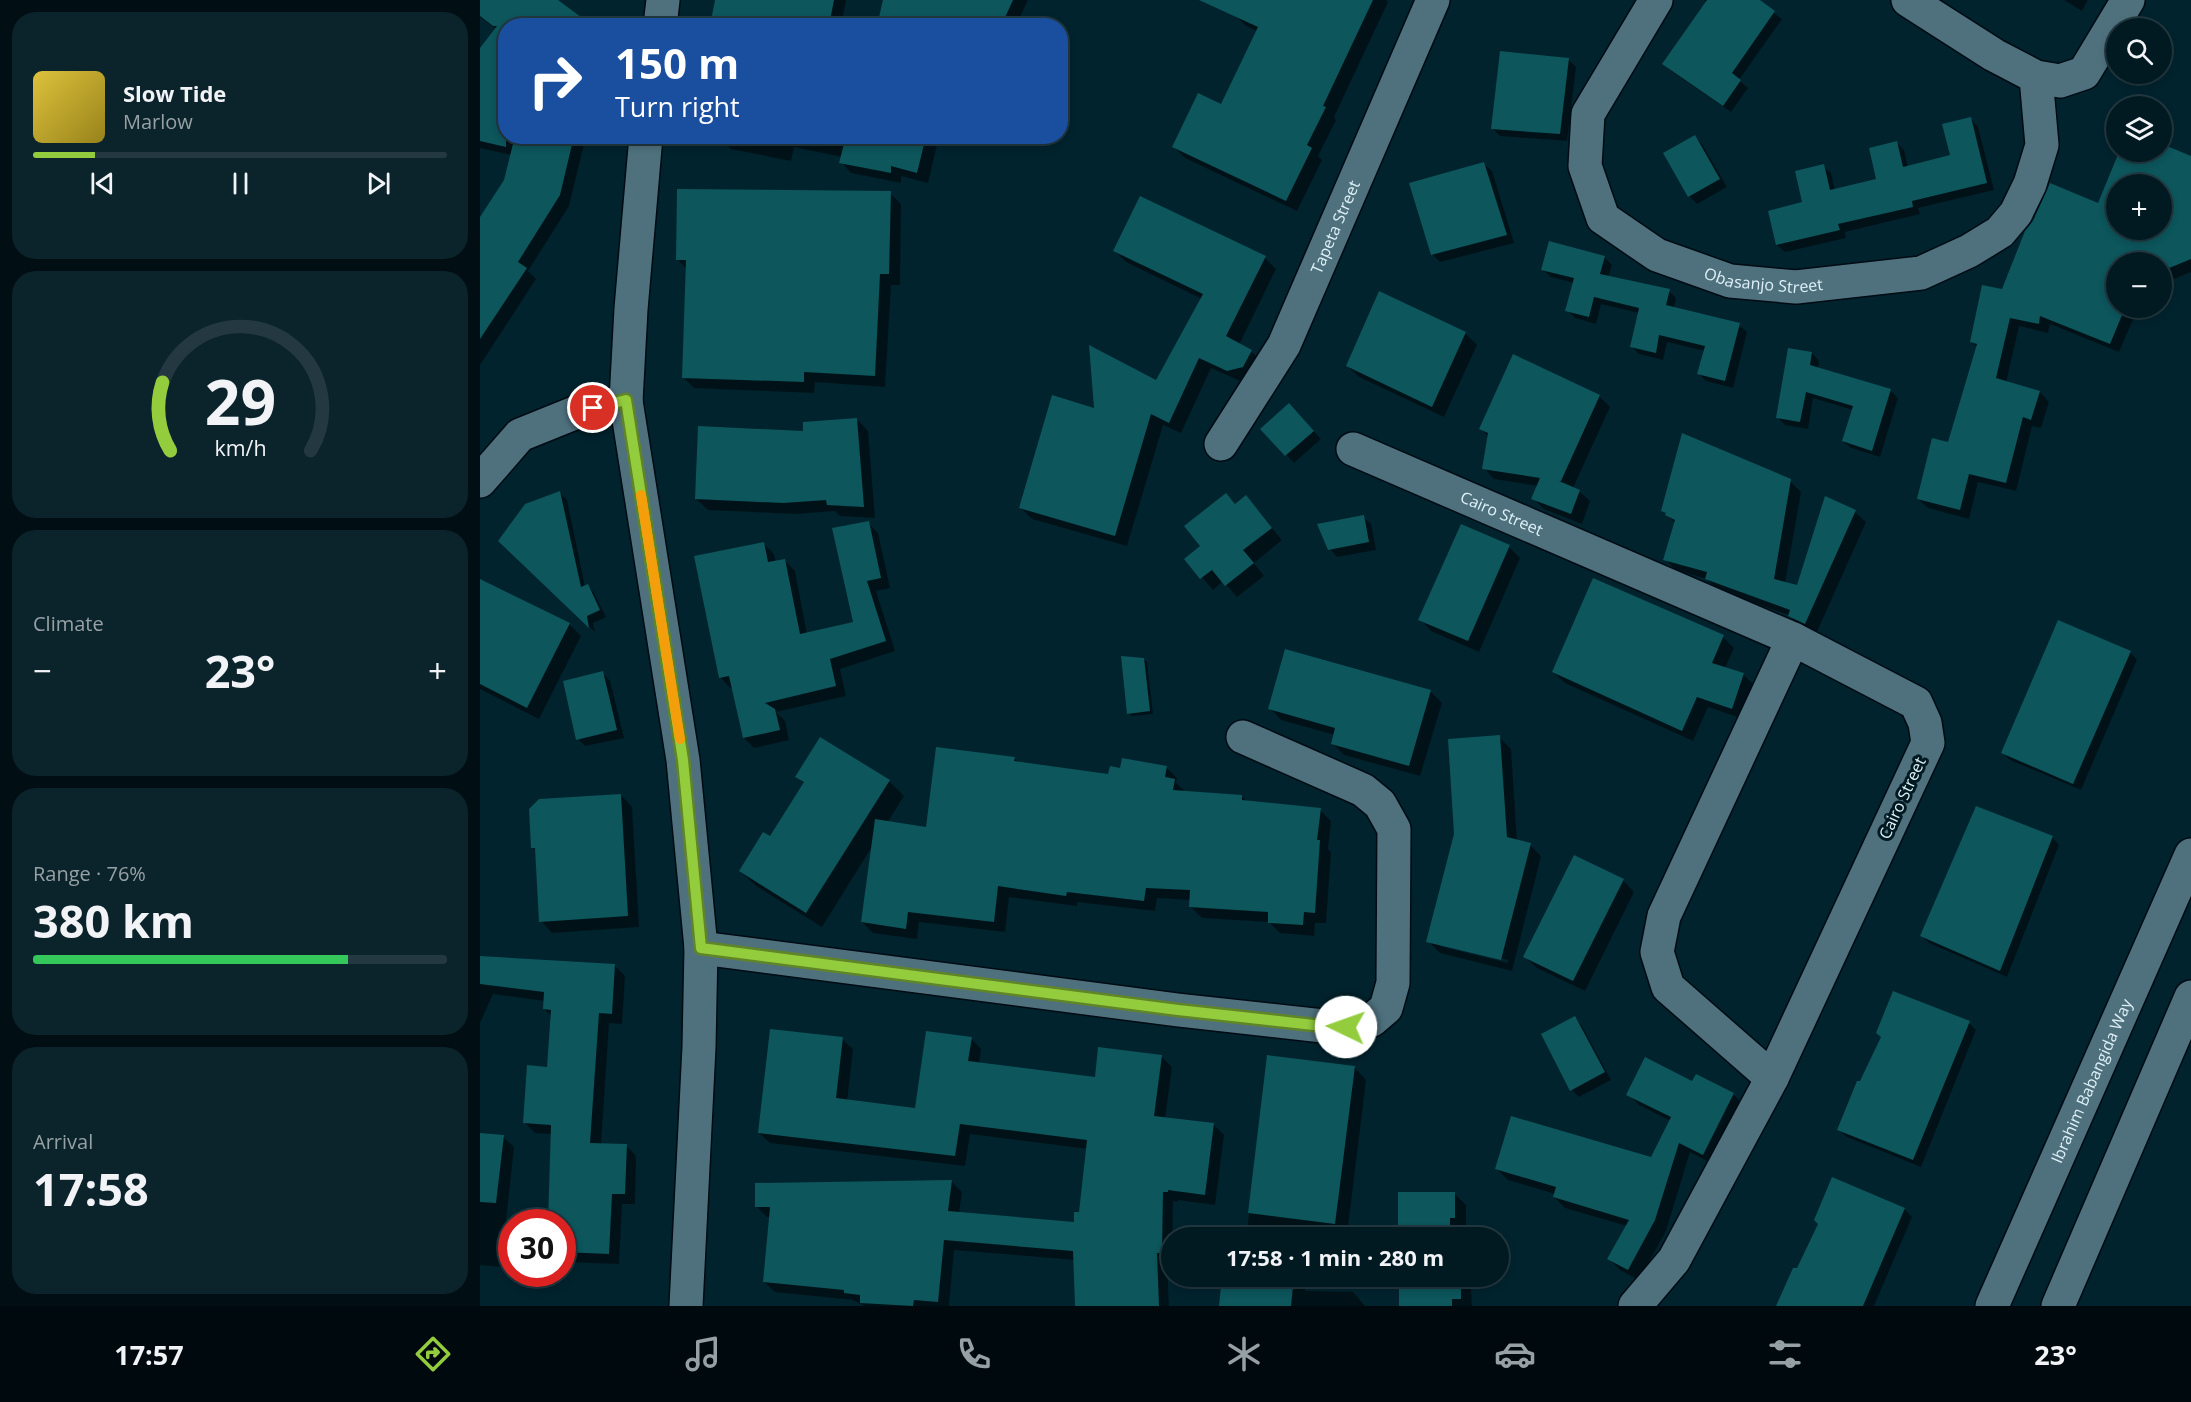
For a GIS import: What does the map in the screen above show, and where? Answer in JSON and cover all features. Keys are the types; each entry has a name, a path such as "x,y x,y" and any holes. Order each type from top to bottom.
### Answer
{"street":[{"path":"661,18 663,0"},
{"name":"Tapeta Street","path":"1221,444 1284,345 1433,0"},
{"name":"Obasanjo Street","path":"1656,0 1588,114 1585,166 1603,218 1657,255 1730,281 1796,287 1921,273 1969,251 2000,232 2016,213 2042,145 2036,77"},
{"path":"1908,0 1994,55 2036,77 2060,81 2084,73 2128,0"},
{"path":"645,144 626,400 683,760 701,948 686,1306"},
{"path":"480,482 520,435 576,412 626,400"},
{"name":"Cairo Street","path":"1353,449 1793,639 1916,703 1925,723 1928,743 1772,1078 1674,1260 1635,1306"},
{"path":"1772,1078 1668,987 1657,952 1664,916 1793,639"},
{"path":"701,948 1178,1010 1312,1025 1346,1027 1372,1020 1386,1008 1393,983 1394,829 1380,804 1364,790 1243,737"},
{"name":"Ibrahim Babangida Way","path":"1992,1306 2191,855"},
{"path":"2058,1306 2191,997"}],"building":[{"path":"480,0 558,0 582,18 498,18 498,144 506,144 506,147 480,141 480,48 497,26 493,26 480,16"},
{"path":"715,0 834,0 831,18 712,18"},
{"path":"883,0 1013,0 1005,18 879,18"},
{"path":"1199,0 1373,0 1323,106 1326,107 1307,145 1312,148 1286,201 1172,147 1198,93 1221,104 1258,27"},
{"path":"1707,0 1760,0 1775,11 1732,73 1741,80 1723,106 1662,64"},
{"path":"1500,51 1569,58 1560,134 1491,129"},
{"path":"1971,117 1987,183 1912,201 1913,207 1838,224 1840,230 1776,245 1768,211 1802,202 1795,171 1824,164 1830,190 1876,179 1869,148 1897,141 1903,167 1950,155 1942,124"},
{"path":"1695,135 1720,179 1688,197 1663,153"},
{"path":"513,144 572,144 560,195 518,262 527,268 480,339 480,217 504,180"},
{"path":"844,144 924,144 917,173 891,166 891,173 839,163"},
{"path":"2172,148 2191,156 2191,259 2172,267 2172,252 2106,252 2106,318 2121,318 2110,344 2040,316 2039,324 2010,318 1996,378 2040,391 2031,420 2023,417 2006,483 1969,474 1960,510 1917,499 1932,438 1948,442 1977,344 1970,342 1982,285 2002,289 2025,231 2033,221 2050,183 2098,203 2106,184 2106,240 2172,240 2172,174 2110,174 2115,162 2172,162"},
{"path":"1484,162 1507,235 1431,255 1409,183"},
{"path":"677,189 891,191 889,274 880,274 875,376 804,372 804,382 682,378 686,260 676,260"},
{"path":"1140,196 1266,256 1226,336 1252,350 1243,367 1227,371 1199,358 1169,423 1151,414 1115,536 1019,508 1052,395 1094,408 1089,345 1156,380 1203,294 1113,251"},
{"path":"1549,241 1605,256 1600,274 1670,289 1666,305 1740,323 1725,381 1697,374 1705,346 1659,335 1656,353 1630,347 1639,308 1594,297 1589,317 1565,311 1574,278 1541,270"},
{"path":"1379,291 1466,332 1432,407 1346,366"},
{"path":"1788,348 1812,352 1810,365 1891,389 1872,451 1842,441 1853,406 1806,392 1800,422 1776,418"},
{"path":"1513,354 1600,395 1561,481 1559,481 1580,490 1571,514 1531,499 1540,478 1482,469 1488,433 1479,429"},
{"path":"1289,403 1314,431 1285,456 1260,429"},
{"path":"857,418 864,507 827,505 826,500 783,503 695,499 698,426 803,431 803,422"},
{"path":"1682,433 1791,479 1774,579 1797,585 1825,496 1856,510 1805,624 1788,616 1790,610 1705,579 1707,572 1663,560 1675,520 1661,511"},
{"path":"560,491 581,587 588,584 600,610 587,616 589,628 498,541 525,504"},
{"path":"1226,493 1235,504 1246,495 1272,528 1243,550 1254,563 1225,586 1212,570 1200,579 1184,559 1200,546 1184,526"},
{"path":"1364,515 1369,542 1328,550 1317,524"},
{"path":"869,521 881,578 867,581 886,641 830,659 836,686 765,703 775,709 780,730 743,738 729,676 719,678 694,556 764,542 768,562 785,559 800,634 853,622 832,528"},
{"path":"1461,524 1510,545 1468,641 1418,620"},
{"path":"1593,578 1724,635 1712,663 1744,673 1732,709 1697,697 1682,731 1552,672"},
{"path":"480,579 570,623 527,708 480,684"},
{"path":"2058,620 2131,651 2073,784 2001,753"},
{"path":"1285,649 1431,690 1409,766 1331,744 1335,728 1268,709"},
{"path":"1121,656 1144,658 1150,711 1127,714"},
{"path":"603,671 617,730 576,740 563,681"},
{"path":"1500,735 1507,837 1531,843 1501,960 1426,942 1454,834 1448,739"},
{"path":"820,737 890,780 806,913 739,871 763,832 770,836 804,782 795,777"},
{"path":"936,747 1015,757 1014,761 1108,774 1110,766 1120,768 1122,758 1167,766 1165,777 1175,779 1173,790 1242,795 1242,800 1321,808 1317,840 1320,840 1315,913 1304,912 1303,925 1268,923 1268,912 1189,907 1190,890 1146,888 1144,901 1067,892 1066,896 998,886 994,922 908,912 906,929 861,922 875,819 926,827"},
{"path":"621,794 628,916 539,922 535,848 531,848 529,809 539,799"},
{"path":"1976,806 2053,836 2000,971 1920,936"},
{"path":"1574,855 1624,879 1573,981 1523,957"},
{"path":"480,956 615,964 612,1014 599,1013 590,1143 627,1144 625,1194 612,1194 609,1254 576,1253 576,1209 548,1209 551,1125 523,1123 527,1065 547,1067 551,1010 543,1009 544,992 480,984"},
{"path":"1893,991 1970,1021 1913,1160 1837,1130 1857,1081 1860,1081 1881,1037 1876,1033"},
{"path":"1575,1016 1605,1072 1570,1091 1541,1034"},
{"path":"770,1029 843,1037 836,1098 915,1108 926,1031 972,1037 968,1061 1095,1077 1098,1047 1162,1055 1154,1116 1214,1123 1205,1195 1168,1190 1168,1192 1163,1192 1161,1253 1157,1253 1159,1306 1075,1306 1073,1251 944,1240 938,1302 914,1300 913,1306 860,1303 860,1295 844,1293 844,1290 763,1282 770,1207 755,1207 755,1183 952,1180 948,1211 1074,1222 1074,1212 1079,1212 1087,1140 960,1124 955,1156 758,1133"},
{"path":"1267,1055 1355,1066 1335,1224 1248,1213"},
{"path":"1645,1057 1692,1081 1696,1074 1734,1093 1703,1155 1679,1143 1655,1220 1628,1270 1607,1259 1629,1220 1553,1197 1556,1187 1495,1169 1511,1116 1651,1157 1671,1117 1626,1095"},
{"path":"480,1133 504,1135 496,1203 480,1202"},
{"path":"1832,1177 1905,1208 1863,1306 1776,1306 1793,1268 1797,1268 1818,1224 1814,1220"},
{"path":"1398,1192 1455,1192 1455,1218 1450,1218 1450,1227 1398,1227"},
{"path":"1221,1287 1293,1287 1291,1306 1219,1306"},
{"path":"1399,1287 1461,1287 1461,1299 1452,1299 1452,1306 1399,1306"}],"slow traffic":[{"path":"641,495 680,739"}],"route":[{"path":"593,408 626,400 683,760 701,948 1178,1010 1346,1027"}]}
